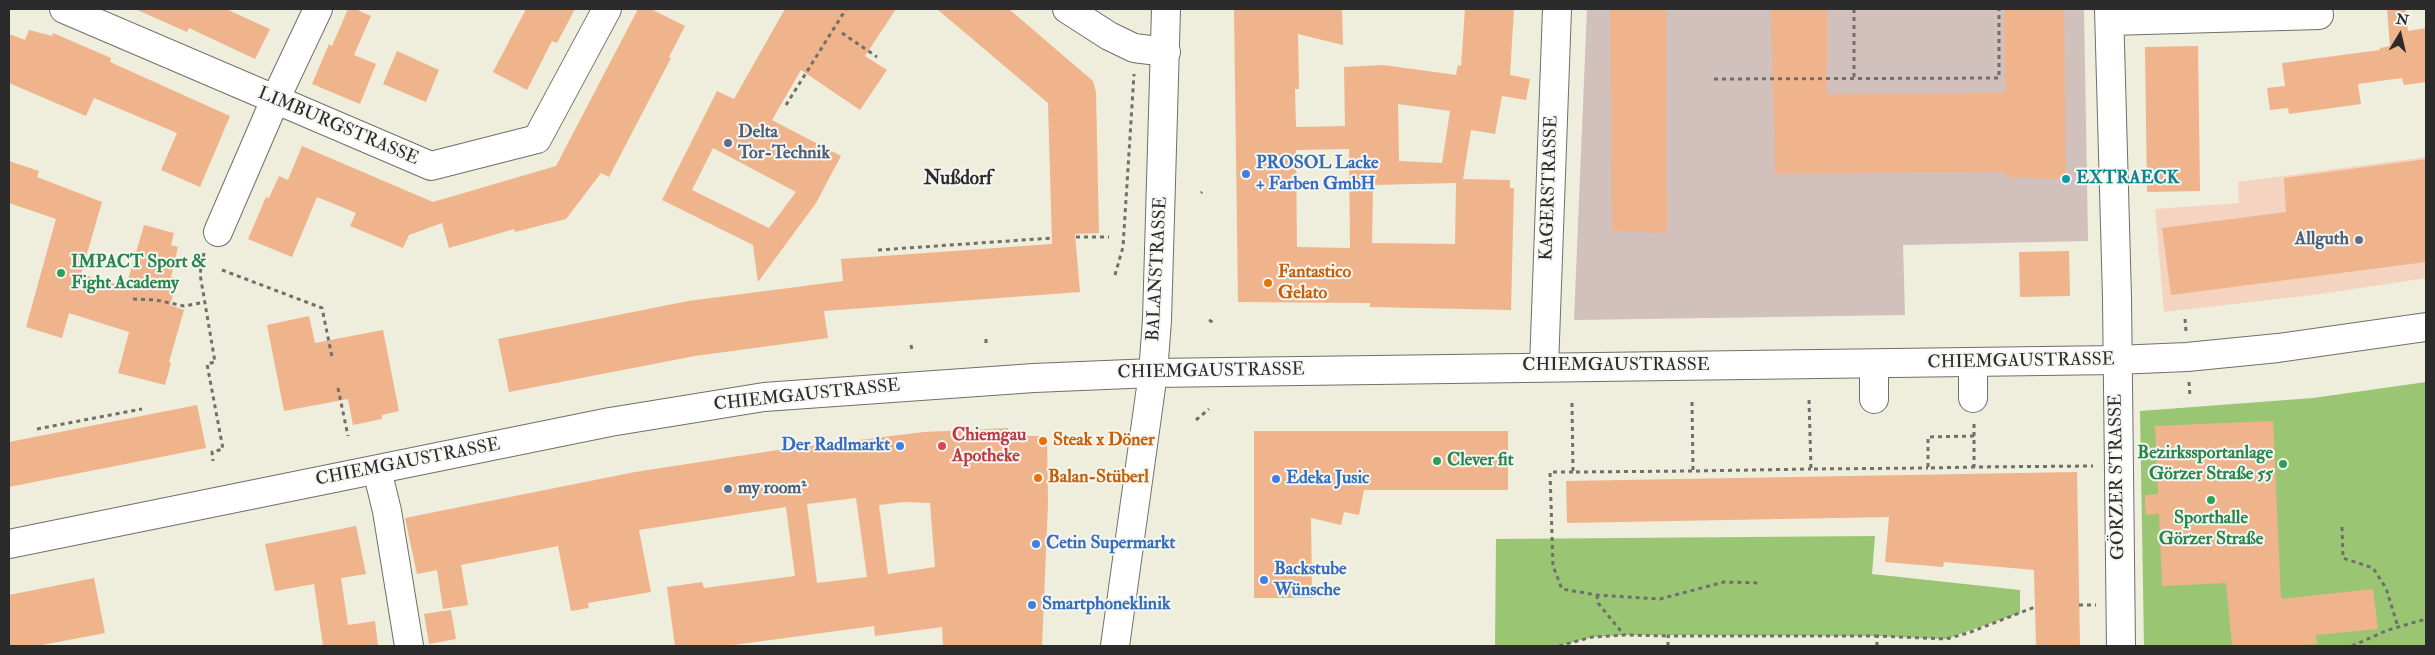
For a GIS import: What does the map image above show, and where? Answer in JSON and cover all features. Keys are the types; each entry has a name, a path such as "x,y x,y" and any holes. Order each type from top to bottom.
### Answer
{"street":[{"name":"LIMBURGSTRASSE","path":"64,9 431,166 537,139 607,9"},
{"path":"218,232 275,100 318,9"},
{"path":"1067,9 1109,36 1134,48 1166,52"},
{"name":"BALANSTRASSE","path":"1115,646 1153,373 1157,320 1166,9"},
{"name":"KAGERSTRASSE","path":"1544,367 1557,9"},
{"path":"2109,15 2319,15"},
{"name":"GÖRZER STRASSE","path":"2109,15 2121,646"},
{"name":"CHIEMGAUSTRASSE","path":"9,544 610,422 764,397 1034,378 1153,373 2116,360 2187,357 2278,348 2426,327"},
{"path":"1973,363 1973,398"},
{"path":"1874,364 1874,399"},
{"path":"377,470 387,511 409,646"}],"path":[{"path":"786,105 846,9"},
{"path":"1854,9 1854,79"},
{"path":"1714,79 1999,78 1999,9"},
{"path":"842,33 877,57"},
{"path":"1115,275 1123,247 1134,106 1134,48"},
{"path":"213,461 212,452 224,449 207,364 216,362 200,274 204,251 218,232"},
{"path":"1076,237 1109,237"},
{"path":"878,250 1052,238"},
{"path":"222,270 322,308 332,357"},
{"path":"133,299 156,300 184,306 205,302"},
{"path":"1209,320 1216,324"},
{"path":"986,339 986,344"},
{"path":"911,345 912,350"},
{"path":"338,388 348,436"},
{"path":"1973,398 1974,467"},
{"path":"1809,400 1811,469"},
{"path":"1692,402 1694,471"},
{"path":"1572,403 1573,472"},
{"path":"1196,420 1209,409"},
{"path":"37,429 142,410"},
{"path":"1928,468 1928,437 1974,436"},
{"path":"1760,583 1724,582 1660,600 1597,595 1562,588 1553,566 1550,472 2118,465"},
{"path":"1092,478 1111,479 1110,485"},
{"path":"2342,526 2343,558 2360,561 2373,568 2386,588 2398,627"},
{"path":"1597,595 1598,603 1625,635"},
{"path":"1560,646 1592,638 1625,635 1877,636 1946,639 1968,633 2035,607"},
{"path":"2352,646 2398,627 2426,619"},
{"path":"1668,636 1668,646"},
{"path":"1877,636 1877,646"}],"shaded area":[{"path":"1587,9 2084,9 2088,241 1903,245 1905,315 1574,320"},
{"path":"2426,157 2426,278 2321,294 2164,312 2155,209 2239,203 2238,182"}],"green space":[{"name":"Bezirkssportanlage Görzer Straße 55","path":"2426,382 2426,646 2144,646 2140,411 2313,398"},
{"path":"1875,536 1872,574 2020,590 2020,613 1946,639 1877,636 1625,635 1592,637 1559,646 1495,646 1496,539"}],"building":[{"path":"135,9 226,9 270,29 255,59 189,28 187,32"},
{"path":"348,9 355,9 371,16 354,55 376,64 360,104 312,84 329,44 332,46"},
{"path":"526,9 575,9 557,43 552,41 527,90 493,72"},
{"path":"638,9 651,9 685,26 669,57 671,58 609,177 601,173 566,219 515,232 514,229 449,248 442,223 409,235 403,248 350,226 356,213 317,197 292,257 248,239 266,197 269,198 279,176 288,180 302,146 433,202 556,166"},
{"path":"785,9 896,9 865,56 887,70 860,110 801,70 772,120 841,156 816,203 758,282 753,245 662,200 717,91 734,99","holes":["713,148 796,192 769,228 692,190"]},
{"path":"937,9 1009,9 1093,81 1096,92 1099,233 1075,234 1080,292 824,311 828,338 695,356 509,392 498,339 688,301 843,281 841,259 1052,244 1048,103"},
{"path":"1234,9 1342,9 1343,45 1298,34 1299,89 1295,89 1296,127 1345,126 1344,67 1383,65 1456,75 1458,65 1461,66 1465,9 1514,9 1510,75 1530,79 1526,100 1502,96 1495,134 1471,130 1463,179 1510,180 1510,188 1514,188 1511,310 1370,307 1370,303 1238,302","holes":["1398,104 1450,111 1442,163 1399,161","1349,149 1350,248 1297,247 1296,150","1456,183 1455,244 1372,243 1373,185"]},
{"path":"1610,9 1666,9 1667,233 1612,231"},
{"path":"1771,9 1827,9 1827,94 2005,93 2004,9 2064,9 2066,179 2005,177 2005,172 1775,174"},
{"path":"2387,9 2406,9 2408,31 2426,28 2426,82 2404,85 2402,78 2358,84 2361,104 2289,114 2288,108 2270,110 2267,88 2285,86 2282,63 2380,50 2380,48 2390,46"},
{"path":"29,30 52,36 53,33 111,58 110,62 230,116 200,187 161,170 177,133 94,98 86,116 9,83 9,34 25,40"},
{"path":"2198,46 2200,191 2147,192 2145,47"},
{"path":"397,51 439,70 426,102 383,84"},
{"path":"2426,159 2426,262 2171,295 2162,228 2286,212 2284,178"},
{"path":"9,161 39,171 37,177 102,202 81,274 126,287 144,225 174,233 171,245 178,247 171,277 178,279 170,305 184,310 169,362 171,363 165,385 118,373 129,332 69,313 62,338 26,327 56,219 9,203"},
{"path":"2069,251 2070,296 2020,297 2019,252"},
{"path":"309,316 315,343 383,330 399,411 382,415 382,419 353,425 348,399 284,411 267,325"},
{"path":"197,405 206,448 9,487 9,442"},
{"name":"Sporthalle Görzer Straße","path":"2273,421 2281,599 2373,589 2378,629 2316,635 2317,644 2232,646 2226,583 2162,586 2159,514 2146,515 2145,505 2145,495 2158,494 2155,426"},
{"path":"1008,428 1008,436 1047,436 1048,504 1042,646 943,646 942,627 875,636 874,626 726,646 675,646 667,587 702,582 704,588 795,576 786,507 639,530 651,592 588,603 589,608 571,611 558,546 461,565 468,605 443,609 437,570 417,574 405,518 635,472 778,450 924,432","holes":["856,498 867,577 817,583 807,504","904,502 930,503 935,567 888,574 879,505"]},
{"path":"1254,431 1508,431 1508,490 1364,490 1359,515 1344,512 1341,525 1311,518 1312,598 1254,598"},
{"path":"2077,472 2080,646 2036,646 2034,570 1944,562 1943,567 1885,562 1889,517 1567,523 1566,481"},
{"path":"356,526 366,574 341,578 348,625 375,621 378,646 323,646 314,584 275,591 265,544"},
{"path":"94,578 105,633 37,646 9,646 9,595"},
{"path":"451,610 456,639 429,644 424,614"}],"place":[{"name":"Delta Tor-Technik","path":"728,143"},
{"name":"PROSOL Lacke + Farben GmbH","path":"1246,174"},
{"name":"EXTRAECK","path":"2066,179"},
{"name":"Allguth","path":"2359,240"},
{"name":"IMPACT Sport & Fight Academy","path":"61,273"},
{"name":"Fantastico Gelato","path":"1268,283"},
{"name":"Steak x Döner","path":"1043,441"},
{"name":"Der Radlmarkt","path":"900,446"},
{"name":"Chiemgau Apotheke","path":"942,446"},
{"name":"Clever fit","path":"1437,461"},
{"name":"Bezirkssportanlage Görzer Straße 55","path":"2283,464"},
{"name":"Balan-Stüberl","path":"1038,478"},
{"name":"Edeka Jusic","path":"1276,479"},
{"name":"my room²","path":"728,489"},
{"name":"Sporthalle Görzer Straße","path":"2211,500"},
{"name":"Cetin Supermarkt","path":"1036,544"},
{"name":"Backstube Wünsche","path":"1264,580"},
{"name":"Smartphoneklinik","path":"1032,605"}],"district":[{"name":"Nußdorf","path":"958,180"}]}
